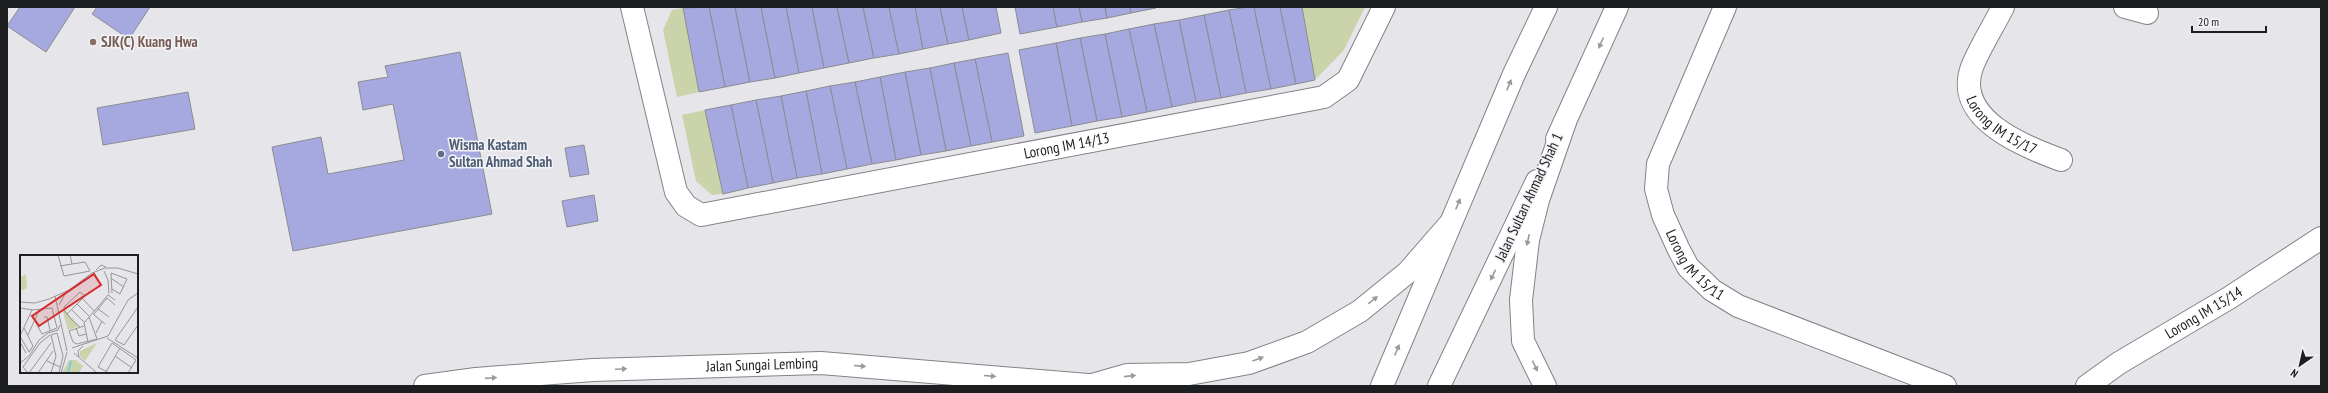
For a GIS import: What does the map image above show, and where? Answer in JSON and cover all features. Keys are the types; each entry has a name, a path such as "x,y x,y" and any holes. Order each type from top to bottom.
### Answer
{"main road":[{"name":"Lorong IM 14/13","path":"632,7 676,192 686,206 701,216 1324,97 1348,80 1384,7"},
{"path":"1382,386 1448,226 1514,74 1546,7"},
{"name":"Jalan Sultan Ahmad Shah 1","path":"1439,386 1565,122 1617,7"},
{"name":"Lorong IM 15/11","path":"1725,7 1658,164 1656,189 1663,215 1688,267 1712,290 1738,306 1945,386"},
{"name":"Lorong IM 15/17","path":"2002,7 1972,68 1968,91 1978,112 1995,126 2024,146 2061,160"},
{"path":"2125,7 2147,13"},
{"path":"1545,386 1523,341 1521,300 1528,240 1538,200 1565,122"},
{"name":"Jalan Sungai Lembing","path":"424,386 476,378 593,370 822,363 1096,385 1127,376 1189,374 1249,363 1307,342 1360,311 1408,272 1448,226"},
{"name":"Lorong IM 15/14","path":"2087,386 2119,364 2229,298 2321,238"}],"green space":[{"path":"1302,7 1365,7 1344,50 1315,80"},
{"path":"683,8 699,92 677,97 663,30 672,10"},
{"path":"705,110 723,194 712,195 696,181 682,115"}],"building":[{"path":"20,7 75,7 46,52 7,26"},
{"path":"97,7 150,7 129,39 92,14"},
{"path":"709,7 735,7 750,82 725,87"},
{"path":"709,7 725,87 699,92 683,8"},
{"path":"735,7 761,7 775,78 750,82"},
{"path":"761,7 786,7 799,73 775,78"},
{"path":"786,7 812,7 824,68 799,73"},
{"path":"812,7 837,7 849,63 824,68"},
{"path":"837,7 863,7 874,58 849,63"},
{"path":"863,7 889,7 899,54 874,58"},
{"path":"889,7 915,7 923,49 899,54"},
{"path":"915,7 940,7 948,44 923,49"},
{"path":"940,7 962,7 969,40 948,44"},
{"path":"962,7 996,7 1001,33 969,40"},
{"path":"1015,7 1053,7 1057,27 1020,34"},
{"path":"1053,7 1079,7 1082,22 1057,27"},
{"path":"1079,7 1105,7 1107,18 1082,22"},
{"path":"1105,7 1130,7 1131,13 1107,18"},
{"path":"1130,7 1156,7 1156,8 1131,13"},
{"path":"1254,7 1271,89 1246,93 1229,10"},
{"path":"1254,7 1280,7 1296,84 1271,89"},
{"path":"1280,7 1302,7 1315,80 1296,84"},
{"path":"1229,10 1246,93 1221,98 1204,15"},
{"path":"1204,15 1221,98 1196,102 1179,20"},
{"path":"1179,20 1196,102 1172,107 1154,24"},
{"path":"1154,24 1172,107 1147,112 1129,29"},
{"path":"1129,29 1147,112 1122,117 1105,34"},
{"path":"1105,34 1122,117 1097,121 1080,38"},
{"path":"1080,38 1097,121 1072,126 1056,43"},
{"path":"1056,43 1072,126 1035,133 1019,50"},
{"name":"Wisma Kastam Sultan Ahmad Shah","path":"460,52 492,214 293,251 272,147 321,137 328,174 404,160 393,104 363,110 358,82 388,77 385,66"},
{"path":"1008,53 1024,136 992,142 975,59"},
{"path":"975,59 992,142 971,146 954,63"},
{"path":"954,63 971,146 946,151 930,68"},
{"path":"930,68 946,151 921,155 905,72"},
{"path":"905,72 921,155 896,160 880,77"},
{"path":"880,77 896,160 872,164 855,82"},
{"path":"855,82 872,164 847,169 830,86"},
{"path":"830,86 847,169 822,174 806,91"},
{"path":"806,91 822,174 797,178 781,96"},
{"path":"188,92 195,129 103,145 97,108"},
{"path":"781,96 797,178 773,183 756,100"},
{"path":"756,100 773,183 748,188 731,105"},
{"path":"731,105 748,188 723,194 705,110"},
{"path":"584,145 589,174 570,177 565,148"},
{"path":"594,195 598,221 567,227 562,201"}],"place":[{"name":"SJK(C) Kuang Hwa","path":"93,42"},
{"name":"Wisma Kastam Sultan Ahmad Shah","path":"441,154"}]}
